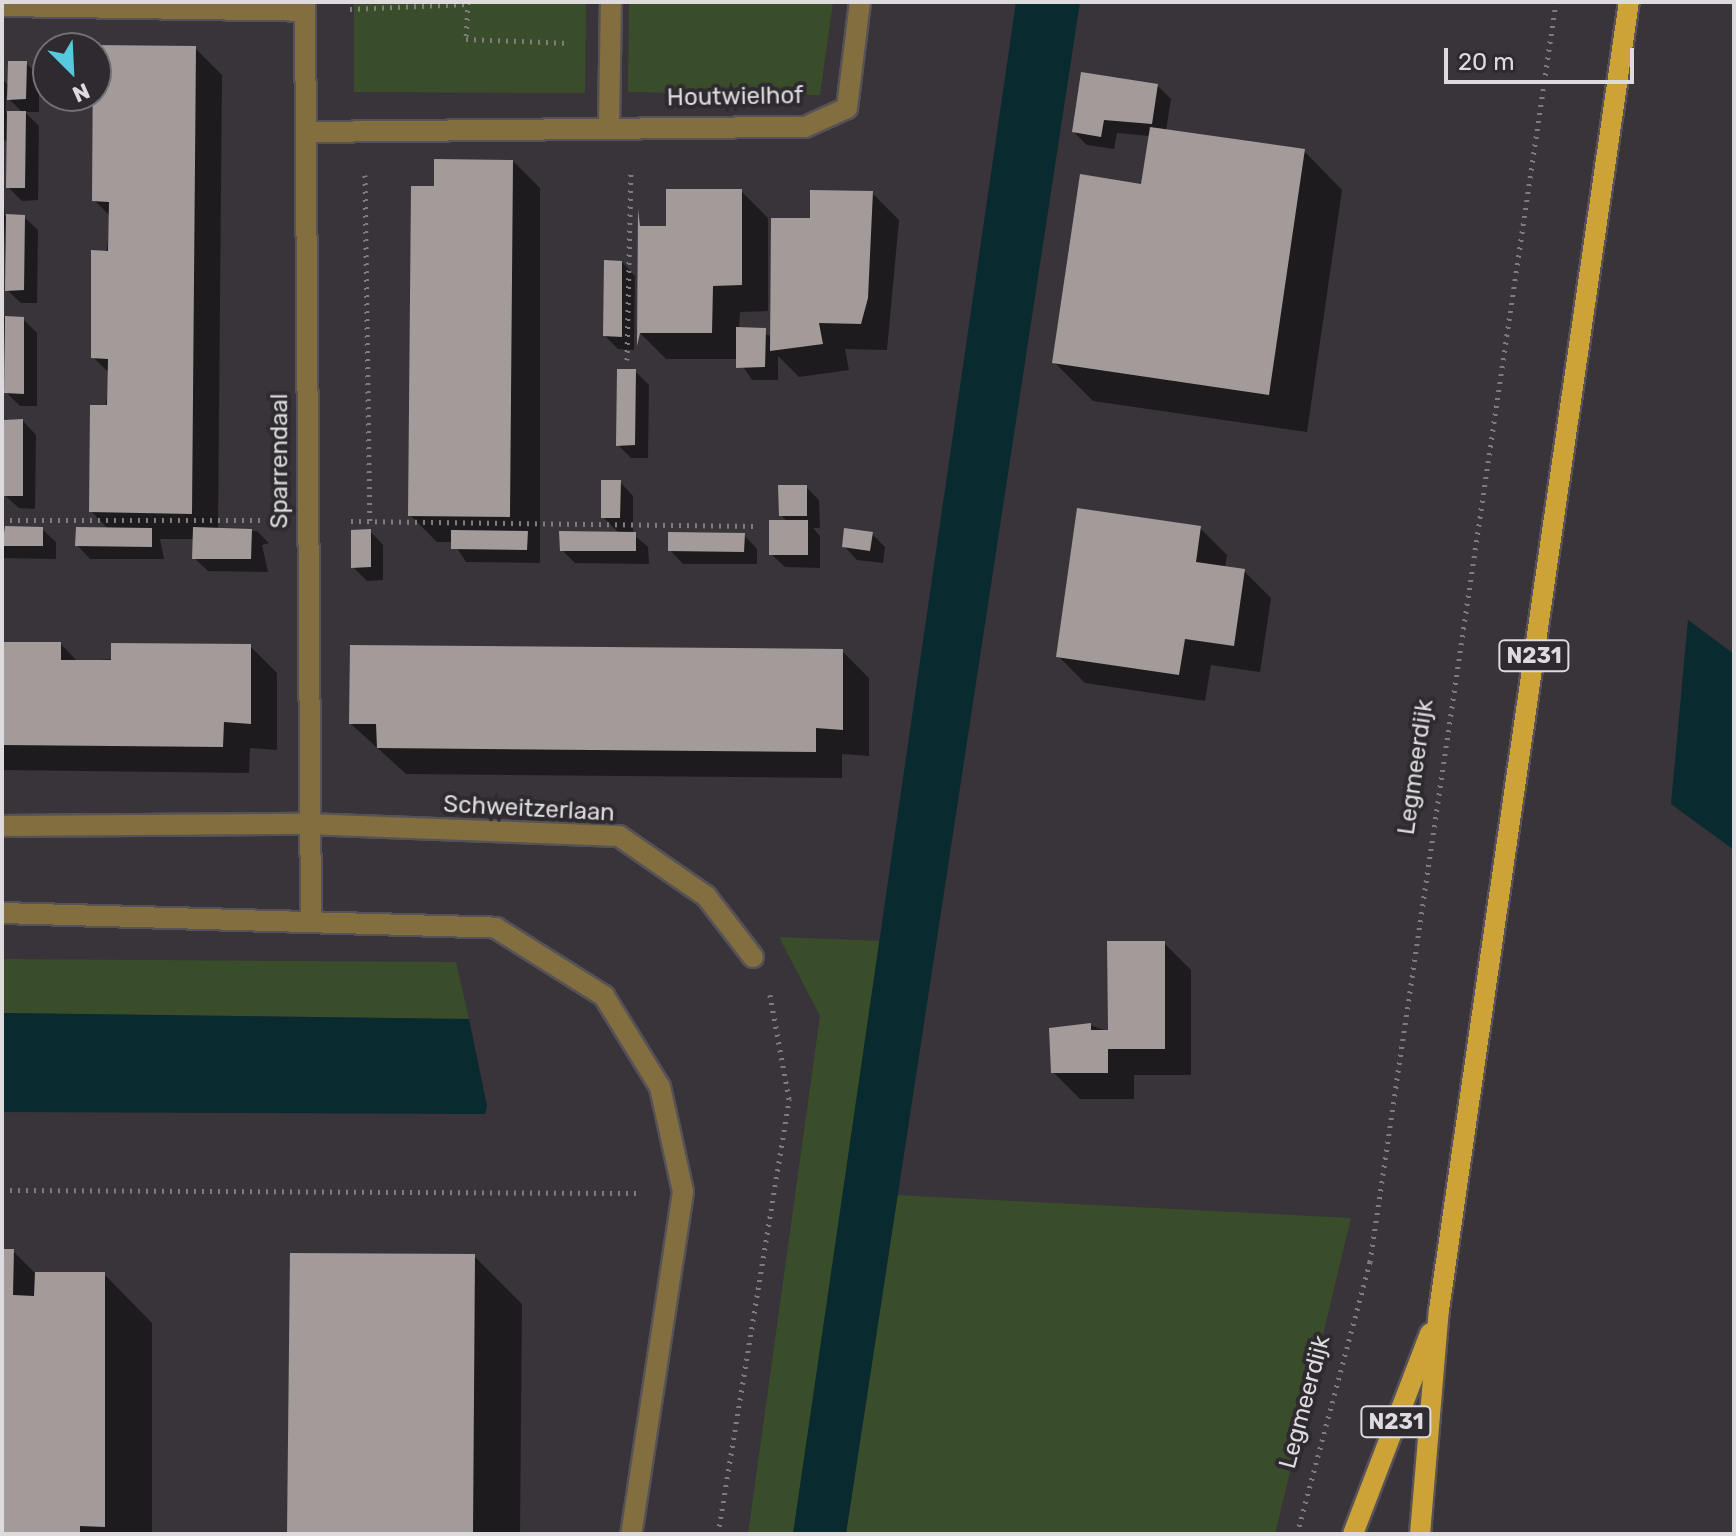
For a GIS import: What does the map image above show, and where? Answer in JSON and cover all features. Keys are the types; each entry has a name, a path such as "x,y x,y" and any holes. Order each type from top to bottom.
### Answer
{"main road":[{"name":"N231","path":"1420,1534 1439,1310 1629,2"},
{"name":"N231","path":"1353,1534 1439,1310"}],"street":[{"path":"609,124 611,2"},
{"name":"Houtwielhof","path":"306,132 609,124 805,127 847,108 860,2"},
{"path":"2,6 305,6"},
{"name":"Sparrendaal","path":"305,6 307,824 311,920"},
{"name":"Schweitzerlaan","path":"2,826 307,824 619,836 706,896 753,957"},
{"path":"2,913 496,928 604,996 660,1087 683,1192 631,1534"}],"path":[{"name":"Legmeerdijk","path":"1297,1534 1370,1262 1556,2"},
{"path":"305,6 468,3 466,39 610,45"},
{"path":"627,360 633,124"},
{"path":"365,131 370,522"},
{"path":"2,520 758,526"},
{"path":"718,1534 789,1099 785,1047 753,957"},
{"path":"2,1190 683,1192"}],"green space":[{"path":"354,2 586,2 585,93 354,92"},
{"path":"629,2 833,2 820,95 628,92"},
{"path":"779,937 882,941 793,1534 748,1534 820,1016"},
{"path":"2,959 456,962 469,1019 2,1013"},
{"path":"896,1195 1351,1218 1275,1534 846,1534"}],"water":[{"path":"1016,2 1080,2 846,1534 793,1534"},
{"path":"1688,620 1734,654 1734,850 1671,804"},
{"path":"2,1013 469,1019 487,1106 485,1114 2,1112"}],"building":[{"path":"112,45 196,46 192,514 89,512 90,405 107,405 108,359 91,358 91,250 108,251 109,202 92,201 93,112 112,112"},
{"path":"8,61 27,61 26,99 7,100"},
{"path":"1081,72 1158,84 1152,124 1104,120 1101,137 1072,132"},
{"path":"7,111 26,111 25,188 6,188"},
{"path":"1150,127 1305,149 1269,395 1052,363 1080,174 1141,184"},
{"path":"434,159 513,160 510,517 408,516 411,186 434,186"},
{"path":"666,189 742,189 742,285 713,286 712,333 640,333 637,346 638,209 640,226 666,226"},
{"path":"810,190 873,191 868,298 861,324 819,323 823,344 770,351 771,218 810,218"},
{"path":"6,214 25,215 24,290 5,291"},
{"path":"604,260 622,261 622,337 603,336"},
{"path":"5,316 24,317 24,394 4,393"},
{"path":"736,327 766,328 765,367 736,368"},
{"path":"617,369 636,369 635,445 616,446"},
{"path":"23,419 23,496 3,496 4,420"},
{"path":"601,480 621,480 620,518 601,518"},
{"path":"778,485 807,485 807,516 779,516"},
{"path":"1077,508 1201,526 1196,562 1245,569 1234,646 1185,639 1179,675 1056,657"},
{"path":"769,520 808,520 808,555 769,555"},
{"path":"5,526 43,527 43,546 2,546"},
{"path":"76,527 152,528 152,547 75,546"},
{"path":"193,527 252,529 251,559 192,559"},
{"path":"844,528 873,532 870,551 842,547"},
{"path":"371,529 371,567 351,568 351,530"},
{"path":"451,530 528,531 527,550 451,549"},
{"path":"559,531 636,532 636,551 560,551"},
{"path":"668,532 745,533 744,552 668,551"},
{"path":"2,642 61,642 61,660 111,660 111,643 251,644 251,724 224,722 223,747 2,745"},
{"path":"350,645 843,649 843,730 816,728 816,752 377,748 376,724 349,724"},
{"path":"1107,941 1165,941 1165,1049 1108,1049 1108,1073 1051,1073 1049,1028 1091,1023 1091,1030 1108,1030"},
{"path":"2,1249 14,1249 13,1295 34,1296 35,1272 105,1272 105,1527 80,1526 80,1534 2,1534"},
{"path":"290,1253 475,1254 473,1534 287,1534"}]}
